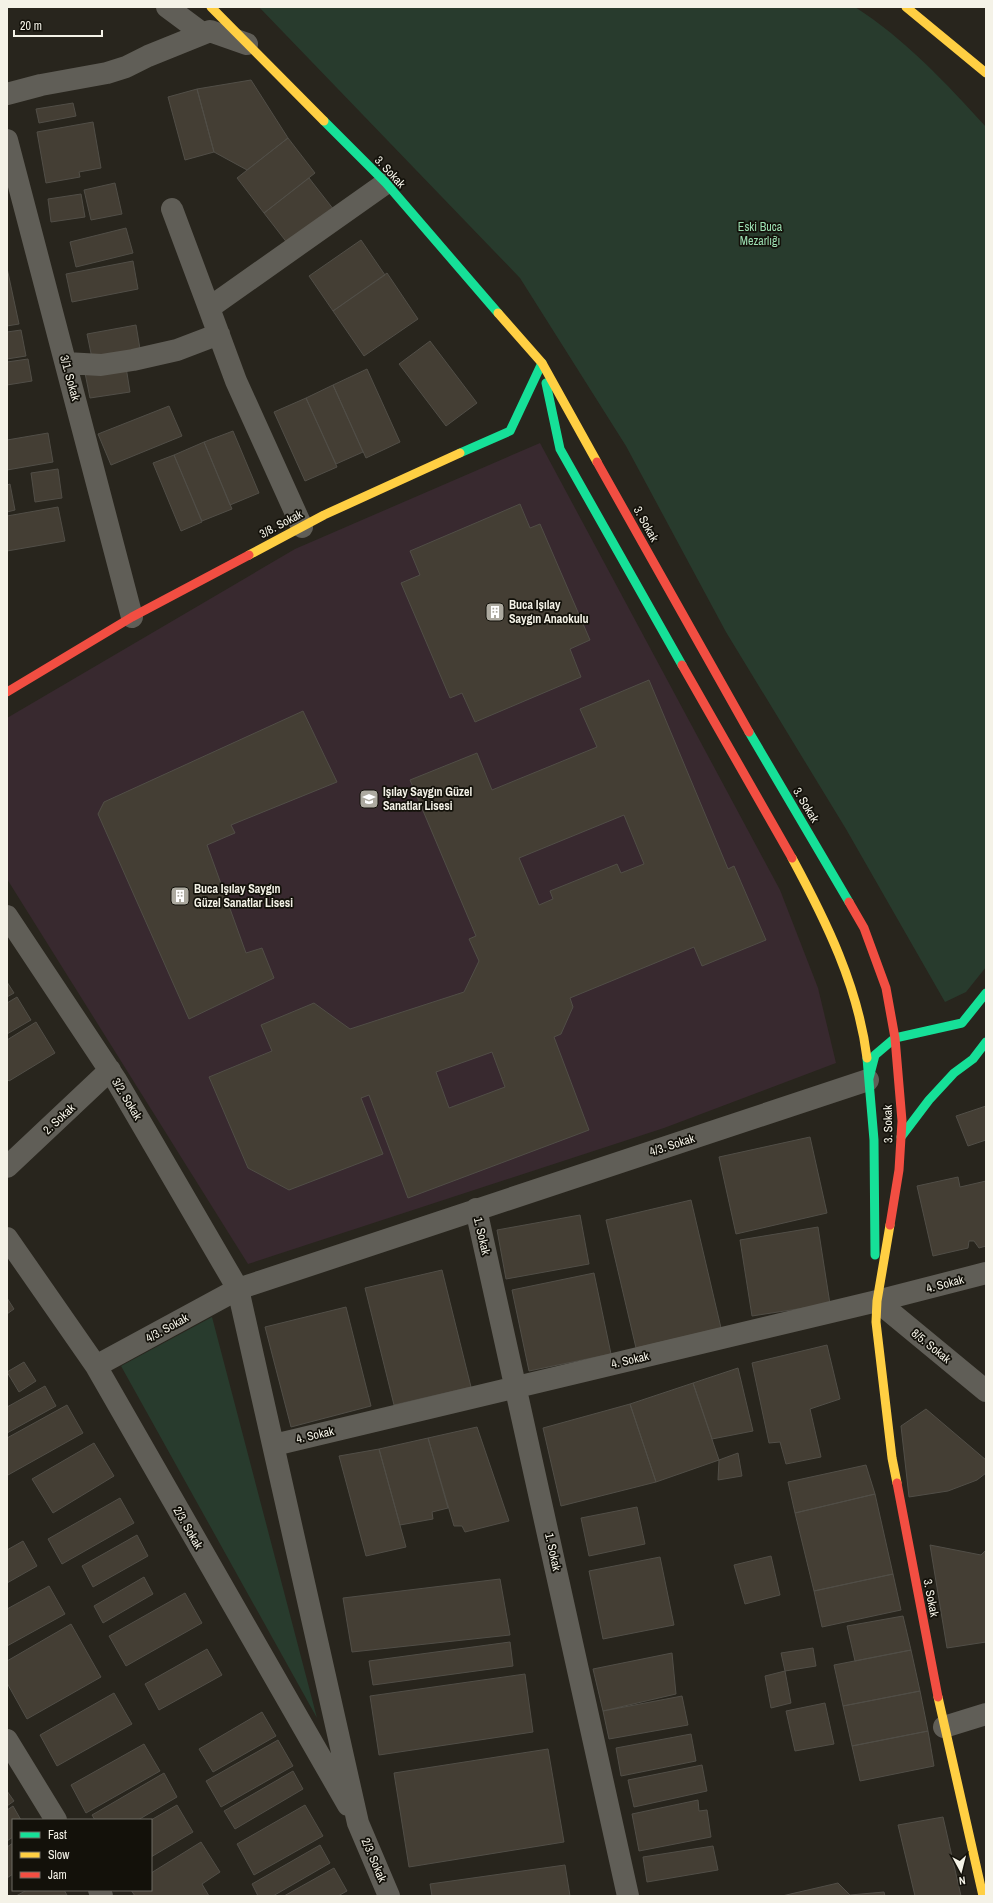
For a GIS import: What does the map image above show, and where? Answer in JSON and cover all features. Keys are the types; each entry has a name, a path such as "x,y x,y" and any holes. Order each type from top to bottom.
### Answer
{"main road":[{"name":"3. Sokak","path":"211,7 386,183 542,363 763,757 830,868 864,928 886,988 895,1038 902,1121 900,1170 877,1301 876,1322 892,1458 944,1727 983,1896"},
{"path":"906,7 986,73"},
{"name":"3. Sokak","path":"542,363 560,449 797,867 834,939 861,1025 868,1080 874,1139 875,1280 877,1301"},
{"name":"3/8. Sokak","path":"7,692 132,617 302,527 510,430 542,363"},
{"path":"868,1080 875,1055 895,1038 962,1023 986,993"},
{"path":"901,1137 934,1095 954,1073 979,1057 986,1042"}],"street":[{"path":"167,7 202,34"},
{"path":"7,94 41,85 107,73 126,67 210,30 247,44"},
{"name":"3/1. Sokak","path":"7,140 132,617"},
{"path":"209,308 386,183"},
{"path":"172,209 236,381 302,527"},
{"path":"66,363 101,365 133,360 177,350 219,334"},
{"name":"3/2. Sokak","path":"7,916 110,1070 238,1289"},
{"name":"2. Sokak","path":"7,1167 110,1070"},
{"name":"4/3. Sokak","path":"96,1366 238,1289 868,1080"},
{"name":"1. Sokak","path":"476,1209 517,1387 628,1896"},
{"name":"2/3. Sokak","path":"7,1238 96,1366 358,1823 390,1896"},
{"name":"4. Sokak","path":"274,1445 877,1301 986,1273"},
{"name":"2/3. Sokak","path":"238,1289 358,1823"},
{"name":"8/5. Sokak","path":"877,1301 986,1391"},
{"path":"944,1727 986,1714"},
{"path":"7,1740 55,1819"}],"shaded area":[{"name":"Işılay Saygın Güzel Sanatlar Lisesi","path":"540,443 780,890 818,988 836,1063 664,1128 248,1264 7,879 7,718 295,549"}],"green space":[{"name":"Eski Buca Mezarlığı","path":"259,7 855,7 908,47 956,94 986,127 986,967 966,992 945,1002 846,829 726,632 626,446 520,278"},
{"path":"212,1317 317,1718 121,1366"}],"building":[{"path":"251,80 288,138 247,170 214,152 197,89"},
{"path":"197,89 214,152 185,160 168,97"},
{"path":"73,103 76,116 39,123 36,109"},
{"path":"93,122 101,168 79,172 80,177 46,183 37,132"},
{"path":"288,138 315,173 264,213 237,178"},
{"path":"309,178 334,210 288,244 264,213"},
{"path":"115,183 122,214 91,220 84,190"},
{"path":"81,194 85,217 51,222 48,199"},
{"path":"126,228 133,253 76,267 70,242"},
{"path":"361,240 385,275 333,311 309,276"},
{"path":"133,261 138,289 72,302 66,274"},
{"path":"7,268 19,324 7,326"},
{"path":"387,273 418,319 364,356 333,311"},
{"path":"136,325 141,355 93,363 87,334"},
{"path":"21,330 26,356 7,359 7,332"},
{"path":"430,341 477,403 446,426 399,364"},
{"path":"28,359 32,381 7,385 7,362"},
{"path":"126,367 130,392 90,398 85,373"},
{"path":"367,369 400,442 366,458 333,385"},
{"path":"333,385 363,452 336,464 306,398"},
{"path":"306,398 337,467 305,481 274,412"},
{"path":"169,406 182,436 111,465 98,434"},
{"path":"233,431 259,493 230,505 204,442"},
{"path":"48,433 53,462 7,470 7,440"},
{"path":"204,442 232,509 202,521 174,455"},
{"path":"174,455 202,522 181,531 153,463"},
{"path":"58,469 62,498 35,502 31,473"},
{"path":"10,484 15,510 7,512 7,485"},
{"name":"Buca Işılay Saygın Anaokulu","path":"520,504 530,528 540,524 590,640 570,649 581,677 475,722 462,693 450,698 401,583 420,575 410,551"},
{"path":"58,507 65,541 7,551 7,516"},
{"path":"649,680 728,869 734,866 766,940 702,966 694,947 570,998 573,1007 561,1034 554,1037 589,1130 408,1198 369,1095 361,1098 383,1154 289,1190 248,1168 209,1077 272,1051 261,1025 314,1003 350,1029 464,992 479,961 469,939 476,936 410,780 477,753 492,790 597,747 580,709","holes":["624,815 644,864 621,873 617,864 550,891 553,899 539,905 519,858","492,1052 505,1087 449,1108 436,1072"]},
{"name":"Buca Işılay Saygın Güzel Sanatlar Lisesi","path":"303,711 337,782 231,825 235,833 207,845 246,953 262,948 274,978 189,1019 98,814 104,802"},
{"path":"7,982 14,993 7,997"},
{"path":"17,997 31,1020 7,1034 7,1003"},
{"path":"36,1022 55,1053 9,1081 7,1079 7,1040"},
{"path":"986,1106 986,1140 968,1146 956,1116"},
{"path":"810,1137 827,1213 736,1234 719,1157"},
{"path":"958,1177 960,1187 986,1181 986,1246 979,1248 974,1241 969,1241 968,1248 933,1256 917,1186"},
{"path":"691,1200 721,1328 636,1348 606,1220"},
{"path":"580,1215 589,1264 506,1279 497,1230"},
{"path":"818,1227 830,1304 752,1316 740,1240"},
{"path":"442,1270 471,1387 394,1405 365,1288"},
{"path":"594,1273 611,1354 529,1371 512,1290"},
{"path":"7,1298 14,1309 7,1314"},
{"path":"346,1307 371,1406 291,1427 265,1327"},
{"path":"827,1345 840,1399 810,1409 821,1457 786,1464 780,1442 769,1443 752,1363"},
{"path":"24,1362 36,1381 19,1392 7,1372"},
{"path":"738,1368 753,1431 712,1439 693,1383"},
{"path":"693,1383 719,1460 656,1482 630,1404"},
{"path":"45,1386 56,1406 7,1433 7,1407"},
{"path":"630,1404 656,1482 561,1506 543,1428"},
{"path":"67,1405 83,1433 8,1475 7,1438"},
{"path":"926,1409 986,1460 986,1473 977,1480 948,1491 909,1497 901,1426"},
{"path":"477,1427 509,1521 465,1532 462,1526 454,1526 428,1438"},
{"path":"428,1438 448,1508 432,1512 433,1519 400,1525 379,1449"},
{"path":"94,1443 114,1476 53,1513 32,1479"},
{"path":"379,1449 406,1547 366,1556 339,1456"},
{"path":"738,1453 742,1476 718,1480 719,1460"},
{"path":"866,1465 875,1494 795,1513 788,1482"},
{"path":"875,1494 893,1574 814,1591 795,1513"},
{"path":"120,1498 134,1523 62,1564 48,1539"},
{"path":"637,1507 645,1544 589,1556 581,1518"},
{"path":"137,1535 148,1556 93,1587 82,1566"},
{"path":"23,1541 37,1566 7,1583 7,1550"},
{"path":"930,1545 981,1555 986,1550 986,1642 947,1648"},
{"path":"771,1556 780,1595 745,1604 734,1565"},
{"path":"660,1557 674,1625 603,1639 589,1571"},
{"path":"893,1574 901,1610 822,1627 814,1591"},
{"path":"144,1577 153,1594 103,1623 94,1606"},
{"path":"500,1579 510,1635 352,1652 343,1598"},
{"path":"49,1586 65,1614 7,1646 7,1609"},
{"path":"185,1593 202,1623 126,1666 109,1636"},
{"path":"903,1616 911,1650 855,1661 847,1626"},
{"path":"71,1624 101,1677 27,1719 7,1683 7,1661"},
{"path":"510,1642 513,1666 373,1685 369,1661"},
{"path":"813,1648 816,1666 785,1671 781,1653"},
{"path":"207,1649 222,1675 159,1710 145,1684"},
{"path":"911,1650 920,1691 843,1706 834,1665"},
{"path":"672,1653 676,1694 603,1711 593,1669"},
{"path":"785,1671 791,1703 771,1708 765,1676"},
{"path":"525,1674 533,1732 379,1755 370,1696"},
{"path":"920,1691 928,1731 852,1746 843,1706"},
{"path":"114,1693 132,1724 57,1766 40,1735"},
{"path":"682,1696 688,1725 609,1739 603,1711"},
{"path":"825,1703 834,1744 795,1751 786,1711"},
{"path":"262,1712 276,1736 213,1772 199,1749"},
{"path":"928,1731 934,1766 860,1781 852,1746"},
{"path":"691,1734 696,1761 621,1776 616,1748"},
{"path":"278,1740 293,1766 221,1807 206,1781"},
{"path":"144,1744 160,1771 86,1813 71,1785"},
{"path":"548,1749 564,1842 409,1867 394,1773"},
{"path":"702,1765 707,1791 634,1807 628,1780"},
{"path":"293,1771 303,1789 235,1829 224,1811"},
{"path":"164,1773 177,1797 140,1819 94,1819 92,1815"},
{"path":"7,1791 14,1801 7,1806"},
{"path":"698,1800 699,1811 707,1810 711,1837 639,1851 632,1814"},
{"path":"177,1805 193,1832 152,1856 152,1819"},
{"path":"305,1805 323,1836 254,1875 237,1844"},
{"path":"13,1806 20,1819 12,1819 12,1838 7,1841 7,1810"},
{"path":"943,1817 961,1896 915,1896 898,1825"},
{"path":"201,1842 220,1872 202,1884 209,1896 135,1896 132,1891 152,1891 152,1872"},
{"path":"12,1844 12,1875 7,1878 7,1847"},
{"path":"320,1845 330,1863 273,1896 258,1896 252,1884"},
{"path":"713,1846 718,1870 647,1882 643,1857"},
{"path":"565,1865 570,1896 432,1896 430,1884"},
{"path":"334,1868 347,1891 338,1896 284,1896"},
{"path":"838,1883 850,1895 884,1892 885,1896 782,1896"},
{"path":"25,1891 65,1891 67,1895 16,1896"}],"traffic: fast":[{"path":"324,121 386,183 498,313"},
{"path":"460,453 510,431 542,363"},
{"path":"546,383 560,449 682,665"},
{"path":"749,732 849,902"},
{"path":"869,1078 875,1055 895,1038 962,1023 986,993"},
{"path":"901,1137 929,1100 954,1073 973,1059 986,1042"},
{"path":"867,1058 874,1140 875,1255"}],"traffic: slow":[{"path":"211,7 324,121"},
{"path":"906,7 986,73"},
{"path":"498,313 542,363 597,462"},
{"path":"249,555 324,515 460,453"},
{"path":"792,858 817,906 839,955 856,1005 863,1031 867,1058"},
{"path":"890,1225 877,1301 876,1322 892,1458 897,1483"},
{"path":"938,1697 983,1896"}],"traffic: jam":[{"path":"597,462 749,732"},
{"path":"7,692 132,617 249,555"},
{"path":"682,665 792,858"},
{"path":"849,902 864,928 886,988 895,1038 902,1121 899,1170 890,1225"},
{"path":"897,1483 938,1697"}],"place":[{"name":"Buca Işılay Saygın Anaokulu","path":"495,612"},
{"name":"Işılay Saygın Güzel Sanatlar Lisesi","path":"369,799"},
{"name":"Buca Işılay Saygın Güzel Sanatlar Lisesi","path":"180,896"}]}
